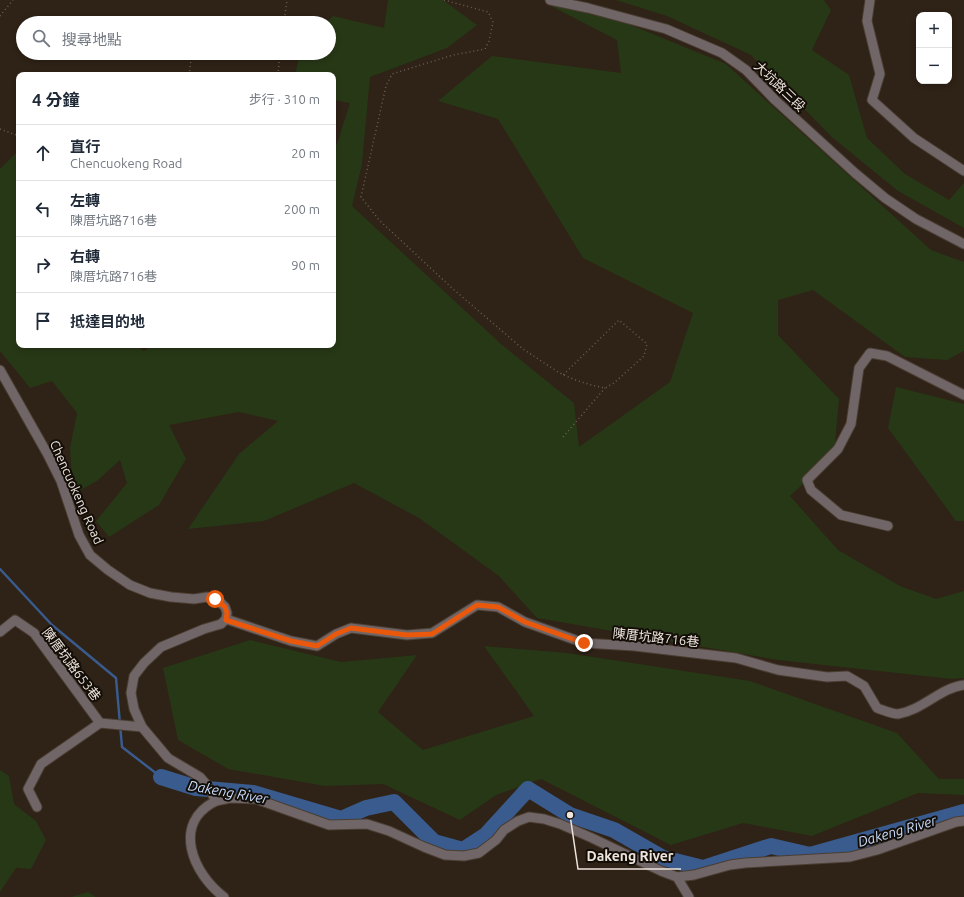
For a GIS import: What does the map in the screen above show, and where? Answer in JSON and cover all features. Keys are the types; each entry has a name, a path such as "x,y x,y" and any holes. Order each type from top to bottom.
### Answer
{"street":[{"name":"大坑路三段","path":"550,0 666,28 722,53 746,70 775,100 855,173 885,198 916,220 964,244"},
{"path":"870,0 867,21 880,74 872,100 914,138 964,171"},
{"path":"888,526 841,515 811,490 807,480 838,449 851,424 859,368 870,353 887,356 964,395"},
{"name":"Chencuokeng Road","path":"0,370 61,481 79,535 90,555 130,585 150,593 171,597 194,599 207,597 215,599 225,607 227,613 226,620"},
{"name":"陳厝坑路716巷","path":"226,620 291,641 317,646 336,634 351,628 407,635 432,634 477,605 498,607 525,622 584,643 634,646 736,658 778,670 827,677 847,676 864,686 877,708 897,714 921,706 954,686 964,684"},
{"name":"陳厝坑路653巷","path":"0,632 15,620 34,633 104,724"},
{"path":"215,800 207,785 200,777 168,758 142,727 134,709 131,692 134,676 162,647 204,629 221,624 226,620"},
{"path":"37,807 28,789 41,764 104,724 142,727"},
{"path":"224,897 202,876 196,862 190,835 192,825 203,810 215,800 230,798 256,799 330,825 367,824 389,831 445,855 464,856 479,853 496,840 504,830 518,821 529,817 536,818 567,827 677,877 694,875 730,865 745,863 850,857 877,850 956,822 964,821"},
{"path":"677,877 689,897"}],"path":[{"path":"0,16 13,0"},
{"path":"285,16 287,0"},
{"path":"444,0 488,12 494,22 489,41 485,49 453,55 392,74 386,86 361,198 379,220 464,299 523,349 563,375 605,388"},
{"path":"189,72 191,60"},
{"path":"278,72 279,60"},
{"path":"0,130 16,135"},
{"path":"563,375 619,320 647,344 644,356 614,383 605,388 563,437"}],"green space":[{"path":"388,0 443,0 477,25 447,48 370,77 362,164 352,206 501,344 574,403 579,447 670,382 693,313 583,258 498,119 438,101 492,56 621,73 617,40 547,4 621,21 726,64 931,250 964,262 964,351 947,360 905,357 813,290 778,300 778,335 839,399 834,455 790,496 838,550 900,586 936,599 964,591 964,678 952,679 778,660 537,618 499,576 419,518 354,483 264,521 188,529 239,454 278,421 239,412 169,425 186,459 159,505 109,537 96,521 127,483 120,460 97,481 73,494 70,448 77,413 52,381 30,388 0,351 0,169 16,153 16,348 139,348 144,351 148,348 336,348 336,144 350,103 336,101 336,72 296,72 298,60 336,60 336,17 384,28"},
{"path":"616,0 824,0 831,10 812,50 849,75 867,138 905,174 949,200 964,183 964,228 898,191 833,138 751,55 667,16"},
{"path":"896,387 964,404 964,521 956,521 888,428"},
{"path":"250,640 341,662 417,655 378,712 423,750 534,716 484,646 567,653 750,681 897,733 939,779 964,779 964,795 918,793 812,836 743,823 671,845 541,779 496,795 460,820 383,784 325,786 228,769 178,740 163,668"},
{"path":"0,770 9,776 14,804 36,821 46,840 31,869 16,868 0,892"},
{"path":"88,892 96,897 71,897"}],"waterway":[{"path":"0,569 52,625 116,678 122,747 161,777"},
{"name":"Dakeng River","path":"161,777 196,788 253,793 341,819 366,808 394,802 434,842 463,850 486,835 528,789 570,815 614,830 663,858 703,868 771,846 810,855 964,812"}],"place":[{"name":"Dakeng River","path":"570,815"}],"route":[{"path":"215,599 225,607 227,613 226,620 291,641 317,646 336,634 351,628 407,635 432,634 477,605 498,607 525,622 584,643"}]}
